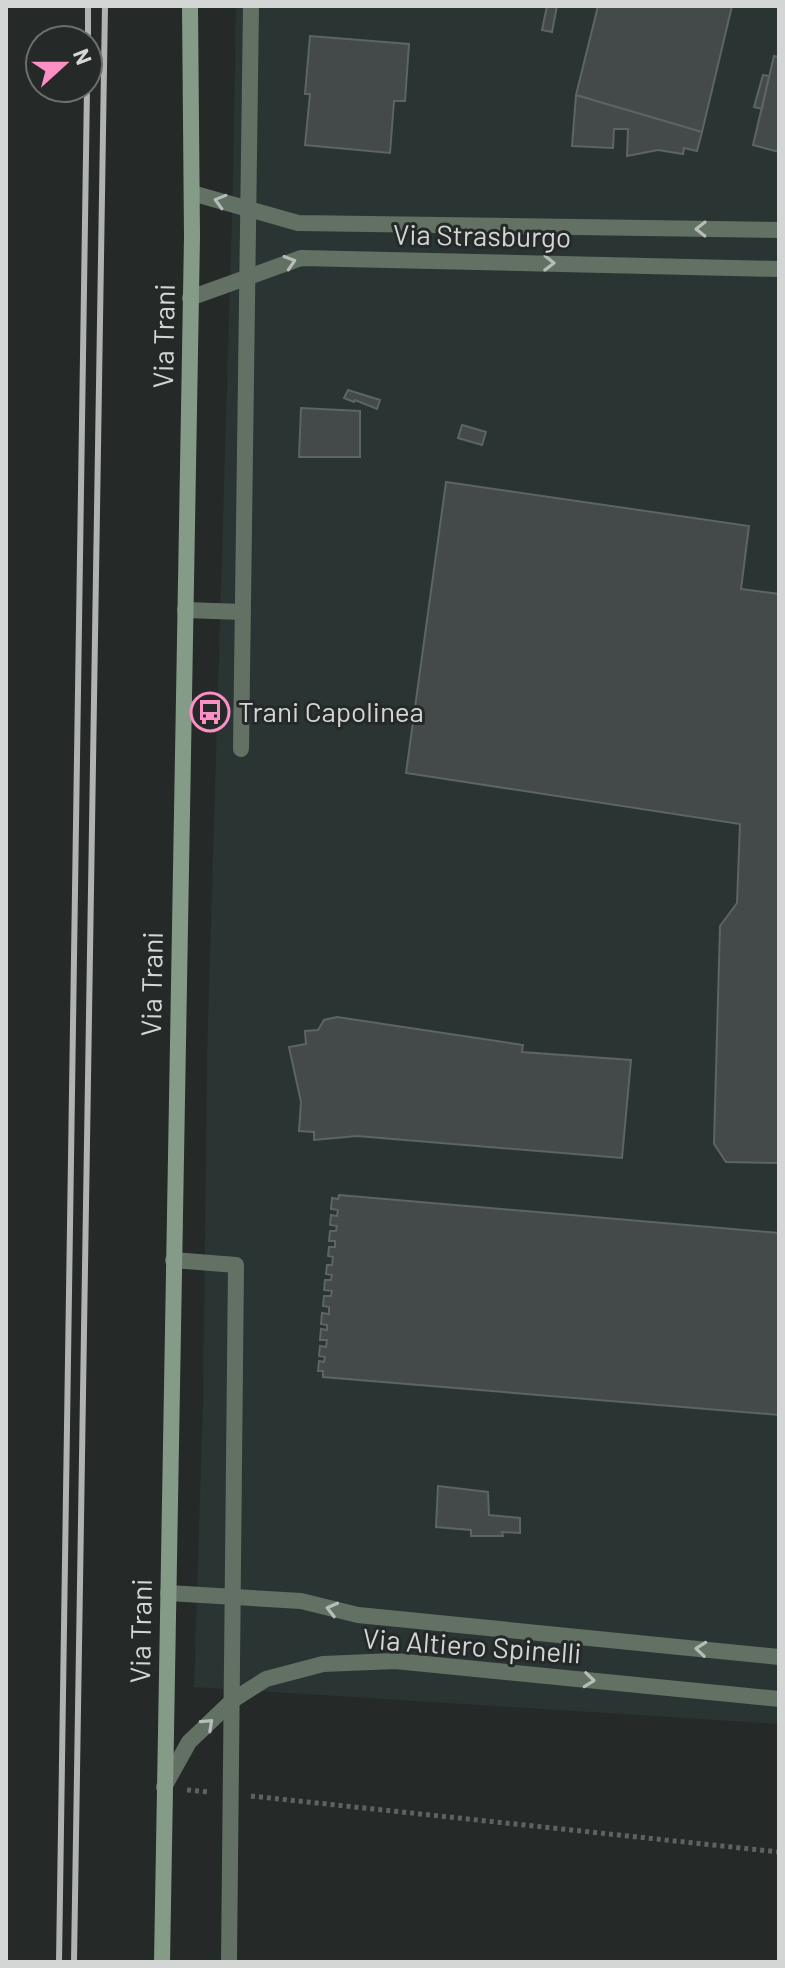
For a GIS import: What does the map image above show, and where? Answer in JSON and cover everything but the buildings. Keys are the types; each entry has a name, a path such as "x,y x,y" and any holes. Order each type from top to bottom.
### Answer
{"main road":[{"name":"Via Trani","path":"162,1962 192,193 190,6"}],"street":[{"path":"241,749 251,6"},
{"name":"Via Strasburgo","path":"192,193 298,223 779,230"},
{"name":"Via Strasburgo","path":"190,298 301,258 779,269"},
{"path":"185,610 243,612"},
{"path":"173,1260 236,1265 229,1962"},
{"name":"Via Altiero Spinelli","path":"168,1593 301,1601 358,1615 779,1657"},
{"name":"Via Altiero Spinelli","path":"164,1787 189,1742 233,1700 266,1679 323,1664 395,1661 779,1699"}],"path":[{"path":"164,1787 779,1852"}],"shaded area":[{"path":"236,6 779,6 779,1724 194,1687 203,1403 207,1058"}],"railway":[{"path":"88,6 88,24"},
{"path":"74,1962 105,6"},
{"path":"59,1962 87,104"}],"place":[{"name":"Trani Capolinea","path":"210,712"}]}
